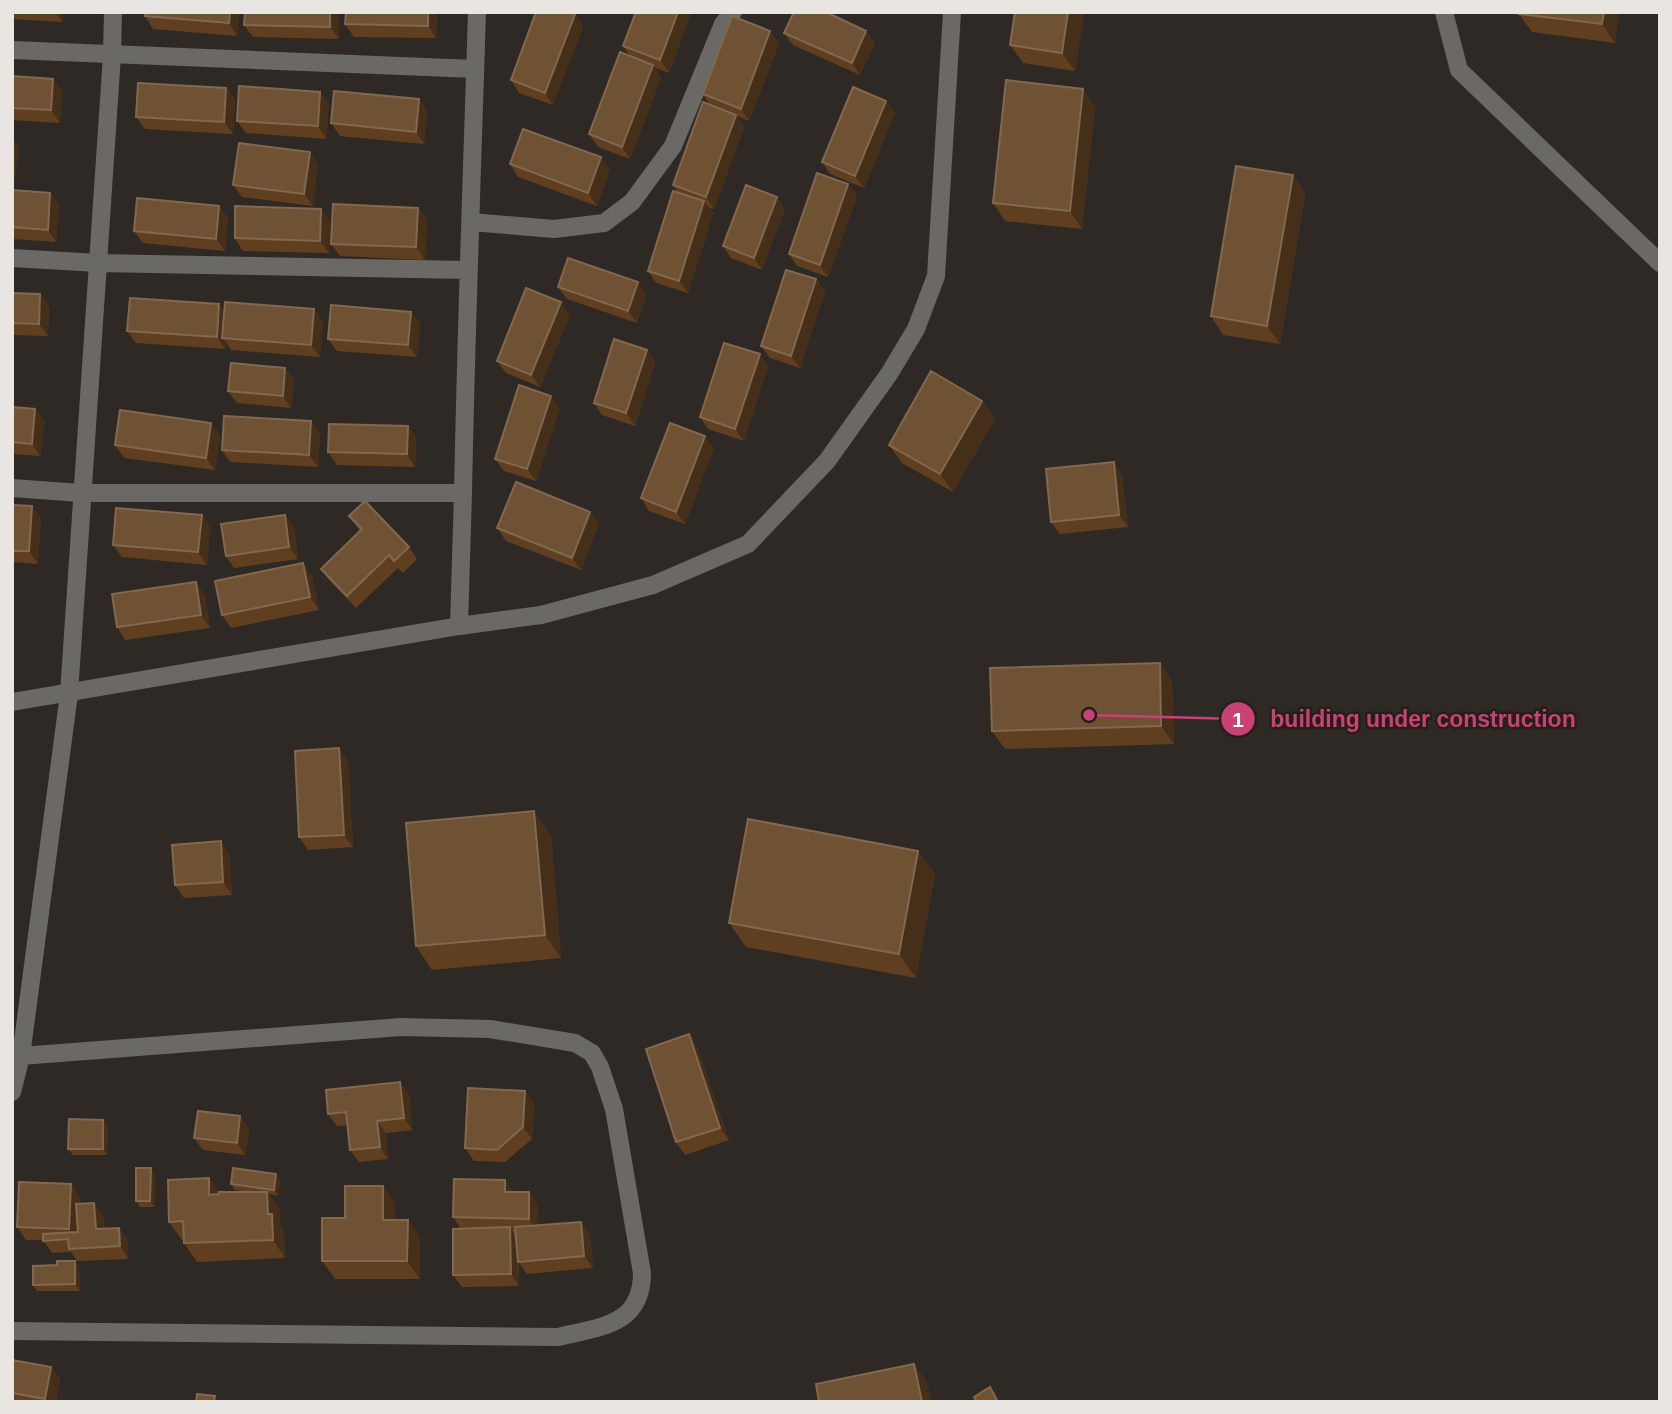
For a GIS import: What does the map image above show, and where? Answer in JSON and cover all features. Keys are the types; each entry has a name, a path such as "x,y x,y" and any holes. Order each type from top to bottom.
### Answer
{"street":[{"path":"12,1092 21,1056 69,694 113,12"},
{"path":"459,626 467,270 471,222 477,12"},
{"path":"471,222 554,229 604,223 632,202 673,146 723,24 733,12"},
{"path":"12,702 459,626 541,615 653,585 748,544 827,461 889,374 916,329 936,276 952,12"},
{"path":"1444,12 1459,70 1660,263"},
{"path":"12,50 475,69"},
{"path":"12,258 467,270"},
{"path":"12,488 81,493 463,493"},
{"path":"12,1331 558,1337 606,1325 627,1314 635,1307 642,1286 614,1109 600,1067 592,1053 575,1043 490,1029 401,1027 21,1056"}],"building":[{"path":"145,12 230,12 229,23 145,16"},
{"path":"245,12 330,12 330,27 244,25"},
{"path":"346,12 428,12 428,26 345,24"},
{"path":"536,12 575,14 545,93 511,80"},
{"path":"636,12 678,12 660,60 623,46"},
{"path":"794,12 826,12 866,31 852,63 784,33"},
{"path":"1015,12 1068,12 1062,53 1010,45"},
{"path":"1519,12 1604,12 1602,24"},
{"path":"732,16 770,31 741,109 703,94"},
{"path":"620,52 653,65 622,147 589,134"},
{"path":"12,76 53,79 51,110 12,108"},
{"path":"1006,80 1083,89 1070,211 993,203"},
{"path":"138,83 226,88 224,122 136,117"},
{"path":"239,86 320,92 318,126 237,121"},
{"path":"853,87 886,101 855,176 822,162"},
{"path":"334,91 419,99 416,132 331,123"},
{"path":"703,102 736,115 706,197 673,185"},
{"path":"523,129 601,157 588,193 510,164"},
{"path":"239,143 310,152 304,194 233,185"},
{"path":"1236,166 1293,175 1267,326 1211,316"},
{"path":"817,173 848,184 820,265 789,254"},
{"path":"746,185 777,197 754,258 723,246"},
{"path":"12,190 50,193 48,230 12,227"},
{"path":"673,191 704,201 679,281 648,271"},
{"path":"137,198 219,206 216,239 134,231"},
{"path":"333,204 418,208 416,247 331,244"},
{"path":"235,206 321,209 320,241 235,238"},
{"path":"568,258 638,282 628,311 558,287"},
{"path":"786,270 816,279 791,356 761,346"},
{"path":"526,288 561,302 531,375 497,361"},
{"path":"12,293 40,294 39,324 12,323"},
{"path":"130,298 219,304 217,337 127,331"},
{"path":"225,302 314,309 311,345 222,338"},
{"path":"331,305 411,312 408,345 328,339"},
{"path":"614,339 647,350 626,413 594,403"},
{"path":"724,343 760,354 735,429 700,417"},
{"path":"231,363 285,368 283,396 228,391"},
{"path":"931,371 982,401 940,474 889,445"},
{"path":"519,385 551,396 527,469 495,459"},
{"path":"12,407 35,409 32,444 12,442"},
{"path":"120,410 211,423 206,458 115,445"},
{"path":"224,416 311,421 309,455 222,450"},
{"path":"670,423 705,436 676,512 641,498"},
{"path":"329,424 408,426 407,454 328,452"},
{"path":"1114,462 1119,515 1051,522 1046,469"},
{"path":"516,482 590,512 572,558 497,528"},
{"path":"365,501 409,547 394,561 389,555 347,596 321,569 362,529 349,516"},
{"path":"12,505 32,506 29,551 12,551"},
{"path":"116,508 202,515 198,552 113,545"},
{"path":"285,515 289,547 226,556 221,524"},
{"path":"303,563 310,597 222,615 215,581"},
{"path":"196,582 201,615 117,627 112,594"},
{"path":"1160,663 1161,726 992,731 990,668"},
{"path":"339,748 344,835 299,837 295,751"},
{"path":"534,811 545,935 416,946 406,823"},
{"path":"748,819 918,851 899,954 729,923"},
{"path":"221,841 223,882 175,885 172,845"},
{"path":"689,1034 720,1128 676,1142 646,1049"},
{"path":"400,1082 404,1118 377,1121 380,1147 350,1150 346,1112 328,1114 326,1090"},
{"path":"468,1088 525,1091 523,1127 497,1150 465,1148"},
{"path":"198,1111 240,1116 237,1143 194,1138"},
{"path":"69,1119 103,1120 103,1149 68,1149"},
{"path":"136,1168 151,1168 150,1201 136,1201"},
{"path":"233,1168 276,1174 274,1190 231,1184"},
{"path":"209,1178 209,1195 219,1192 267,1192 268,1214 272,1214 273,1240 184,1243 183,1221 169,1222 168,1180"},
{"path":"454,1179 505,1180 505,1192 529,1192 529,1219 453,1217"},
{"path":"19,1182 71,1184 69,1229 17,1227"},
{"path":"345,1186 383,1186 383,1220 408,1220 407,1261 322,1261 322,1218 345,1218"},
{"path":"94,1203 96,1229 119,1228 120,1246 69,1249 68,1239 43,1241 43,1234 78,1232 76,1204"},
{"path":"581,1222 584,1256 518,1262 515,1227"},
{"path":"510,1227 511,1274 453,1275 453,1229"},
{"path":"57,1261 75,1261 75,1284 33,1285 33,1266 57,1265"},
{"path":"12,1360 51,1367 45,1399 12,1393"},
{"path":"914,1364 922,1402 819,1402 816,1384"},
{"path":"990,1387 998,1402 977,1402 974,1397"},
{"path":"197,1394 215,1396 214,1402 196,1402"}],"place":[{"name":"building under construction","path":"1089,715"}]}
